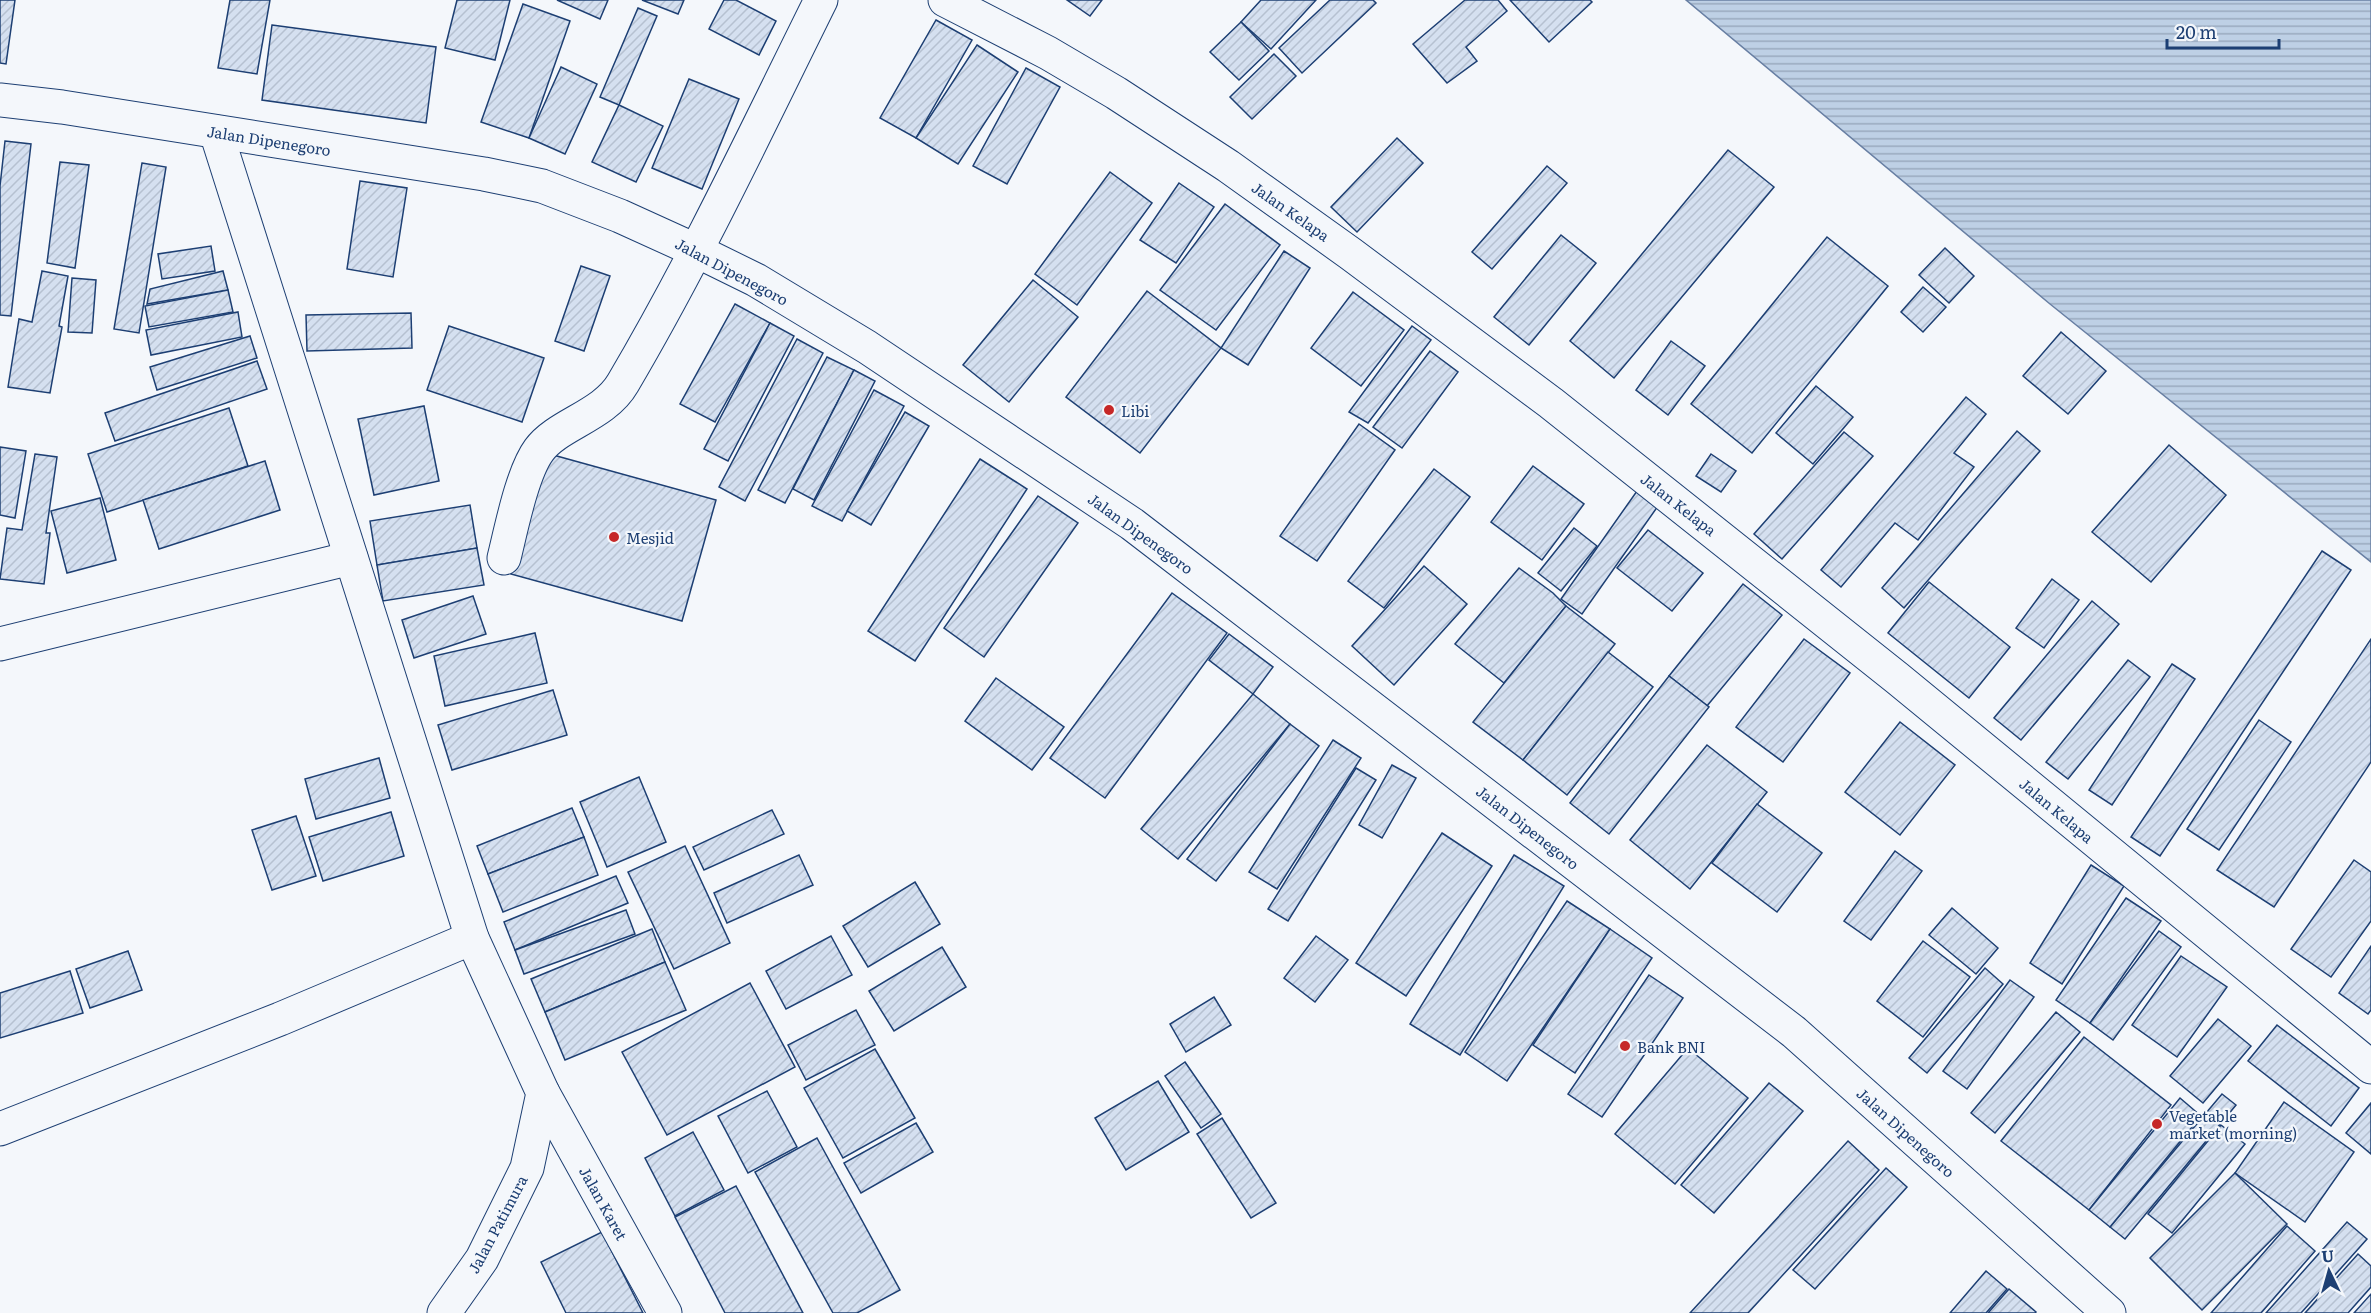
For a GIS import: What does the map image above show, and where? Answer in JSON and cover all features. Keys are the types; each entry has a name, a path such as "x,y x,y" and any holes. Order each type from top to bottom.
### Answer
{"main road":[{"path":"504,558 525,481 539,450 554,437 602,406 621,386 697,251 821,0"},
{"name":"Jalan Kelapa","path":"945,0 1048,53 1116,93 1228,166 1542,396 1897,678 2371,1067"},
{"name":"Jalan Dipenegoro","path":"0,100 62,107 484,174 542,186 620,216 756,280 867,347 1132,524 1794,1032 2109,1313"},
{"name":"Jalan Karet","path":"216,132 472,938 543,1093 665,1313"},
{"path":"0,644 351,558"},
{"path":"0,1129 280,1019 472,938"},
{"name":"Jalan Patimura","path":"444,1313 482,1259 527,1168 543,1093"}],"water":[{"path":"1686,0 2371,0 2371,562 2050,304"}],"building":[{"path":"0,0 15,0 6,64 0,63"},
{"path":"230,0 270,0 257,74 218,68"},
{"path":"457,0 510,0 495,60 445,48"},
{"path":"557,0 608,0 600,19"},
{"path":"642,0 684,0 678,14"},
{"path":"724,0 736,0 776,21 759,55 709,29"},
{"path":"1067,0 1102,0 1090,16"},
{"path":"1261,0 1316,0 1271,49 1241,22"},
{"path":"1330,0 1373,0 1376,3 1302,73 1279,48"},
{"path":"1465,0 1498,0 1507,11 1466,47 1477,61 1447,83 1413,44"},
{"path":"1510,0 1590,0 1592,2 1549,42"},
{"path":"523,4 570,21 529,138 481,122"},
{"path":"638,8 657,16 619,105 600,97"},
{"path":"936,20 972,40 916,138 880,118"},
{"path":"1241,22 1269,51 1239,80 1210,52"},
{"path":"272,25 436,47 426,123 262,100"},
{"path":"977,45 1018,72 958,164 916,138"},
{"path":"1274,54 1296,76 1252,119 1230,97"},
{"path":"561,67 597,84 565,154 529,138"},
{"path":"1026,68 1060,87 1007,184 973,166"},
{"path":"689,79 739,99 702,189 652,168"},
{"path":"619,105 663,126 636,182 592,162"},
{"path":"1397,138 1423,163 1357,232 1331,207"},
{"path":"5,141 31,144 11,316 0,315 0,186"},
{"path":"1728,150 1774,187 1614,378 1570,341"},
{"path":"60,162 89,165 75,268 47,263"},
{"path":"142,163 166,167 139,333 114,329"},
{"path":"1547,166 1567,183 1492,269 1472,252"},
{"path":"1110,172 1152,203 1077,305 1035,274"},
{"path":"360,181 407,188 393,277 347,269"},
{"path":"1179,183 1214,207 1176,263 1140,240"},
{"path":"1225,204 1280,245 1216,330 1160,290"},
{"path":"1561,235 1596,263 1529,345 1494,317"},
{"path":"1827,237 1888,286 1752,453 1691,404"},
{"path":"211,246 215,271 162,279 158,254"},
{"path":"1945,248 1974,276 1949,303 1919,275"},
{"path":"1284,251 1310,268 1248,365 1221,348"},
{"path":"581,266 610,276 584,351 555,341"},
{"path":"42,271 68,276 59,326 62,327 50,393 8,387 19,319 32,322"},
{"path":"223,271 228,290 147,304 150,289"},
{"path":"72,278 96,280 92,333 68,332"},
{"path":"1033,280 1078,317 1009,402 963,365"},
{"path":"1923,287 1946,307 1923,332 1901,312"},
{"path":"228,290 233,312 149,327 145,306"},
{"path":"1147,291 1221,348 1140,453 1066,397"},
{"path":"1353,292 1404,330 1361,386 1311,348"},
{"path":"735,304 770,323 715,422 680,404"},
{"path":"238,312 242,337 151,355 146,330"},
{"path":"411,313 412,348 307,351 306,315"},
{"path":"770,323 794,336 728,461 704,449"},
{"path":"449,326 544,358 522,422 427,390"},
{"path":"1412,326 1431,340 1368,423 1349,412"},
{"path":"2061,332 2106,371 2068,414 2023,376"},
{"path":"250,336 257,358 157,390 150,367"},
{"path":"797,339 823,353 745,501 719,487"},
{"path":"1671,341 1705,366 1668,415 1636,390"},
{"path":"1430,351 1458,372 1402,448 1373,427"},
{"path":"827,357 854,370 785,503 758,490"},
{"path":"257,361 267,389 115,441 105,413"},
{"path":"854,370 875,381 814,500 793,489"},
{"path":"1816,386 1853,417 1813,464 1776,433"},
{"path":"874,390 904,406 842,521 812,506"},
{"path":"1966,397 1986,414 1954,453 1974,467 1918,540 1895,523 1841,587 1821,570"},
{"path":"424,406 439,481 374,495 358,419"},
{"path":"229,408 248,466 107,512 88,454"},
{"path":"905,412 929,426 871,525 847,511"},
{"path":"1359,424 1395,450 1317,561 1280,536"},
{"path":"2017,431 2040,451 1904,608 1882,588"},
{"path":"1844,432 1873,456 1782,559 1754,534"},
{"path":"2169,445 2226,495 2151,582 2092,532"},
{"path":"0,447 26,451 15,518 0,515"},
{"name":"Mesjid","path":"546,453 716,500 682,621 511,574"},
{"path":"35,454 57,457 46,533 50,533 44,584 0,579 7,528 22,530"},
{"path":"1711,454 1736,471 1721,492 1696,476"},
{"path":"980,459 1027,489 915,661 868,631"},
{"path":"265,461 280,510 159,549 143,500"},
{"path":"1533,466 1584,504 1542,560 1491,522"},
{"path":"1434,469 1470,497 1384,608 1348,581"},
{"path":"1637,491 1658,506 1582,614 1561,599"},
{"path":"1038,496 1078,523 984,657 944,628"},
{"path":"100,498 116,560 67,573 51,511"},
{"path":"470,505 477,548 377,565 370,521"},
{"path":"1574,528 1597,546 1561,591 1538,573"},
{"path":"1648,530 1703,573 1672,611 1617,568"},
{"path":"477,548 484,585 383,601 377,565"},
{"path":"2322,551 2351,570 2160,856 2131,837"},
{"path":"1424,566 1467,604 1394,685 1352,646"},
{"path":"1519,568 1553,593 1566,606 1504,683 1455,644"},
{"path":"2052,579 2079,600 2044,648 2016,628"},
{"path":"1929,582 2010,647 1969,698 1888,633"},
{"path":"1743,584 1782,615 1707,706 1669,676"},
{"path":"1172,593 1227,633 1105,798 1050,758"},
{"path":"473,596 486,634 414,658 402,620"},
{"path":"2092,601 2119,624 2021,740 1994,718"},
{"path":"1566,606 1615,644 1523,760 1473,722"},
{"path":"535,633 547,683 445,706 434,656"},
{"path":"1229,634 1273,667 1253,694 1209,660"},
{"path":"1804,639 1850,673 1783,762 1736,727"},
{"path":"2371,639 2371,762 2274,907 2217,870"},
{"path":"1608,652 1653,687 1567,795 1523,760"},
{"path":"2128,660 2150,677 2068,779 2046,762"},
{"path":"2172,664 2195,679 2112,805 2089,790"},
{"path":"1669,676 1709,707 1609,834 1570,803"},
{"path":"996,678 1064,727 1032,770 965,721"},
{"path":"553,690 567,735 452,770 438,725"},
{"path":"1253,694 1290,724 1178,859 1141,829"},
{"path":"2259,720 2291,742 2219,850 2187,829"},
{"path":"1900,722 1955,765 1900,835 1845,792"},
{"path":"1290,724 1319,746 1216,881 1187,859"},
{"path":"1333,740 1361,758 1277,889 1249,872"},
{"path":"1707,745 1767,792 1690,889 1630,840"},
{"path":"379,758 390,798 316,819 305,779"},
{"path":"1392,765 1416,778 1382,838 1359,825"},
{"path":"1356,768 1376,780 1288,921 1268,909"},
{"path":"639,777 666,842 607,867 580,802"},
{"path":"1757,804 1822,853 1777,912 1712,863"},
{"path":"572,808 584,837 488,874 477,846"},
{"path":"772,810 784,834 704,870 693,847"},
{"path":"391,812 404,856 323,881 309,837"},
{"path":"296,816 316,876 272,890 252,830"},
{"path":"1442,833 1492,866 1406,996 1356,963"},
{"path":"584,837 598,875 503,912 488,874"},
{"path":"685,846 730,943 674,969 628,872"},
{"path":"1895,851 1922,871 1871,940 1844,921"},
{"path":"799,855 813,885 727,923 714,893"},
{"path":"1514,855 1564,886 1460,1055 1410,1024"},
{"path":"2354,860 2371,872 2371,921 2331,977 2291,949"},
{"path":"2091,865 2124,886 2062,984 2030,963"},
{"path":"616,876 628,903 515,950 504,922"},
{"path":"915,882 940,924 868,967 843,926"},
{"path":"2126,898 2161,921 2090,1023 2056,1000"},
{"path":"1567,901 1610,929 1507,1081 1465,1052"},
{"path":"1952,908 1998,948 1976,974 1929,935"},
{"path":"626,910 635,934 524,974 515,950"},
{"path":"652,929 665,962 545,1012 531,979"},
{"path":"1610,929 1652,958 1575,1073 1533,1045"},
{"path":"2159,931 2181,947 2113,1040 2090,1023"},
{"path":"831,936 852,975 786,1009 766,971"},
{"path":"1316,936 1348,960 1315,1002 1284,978"},
{"path":"1923,941 1970,977 1923,1037 1877,1001"},
{"path":"2371,946 2371,1010 2368,1014 2339,993"},
{"path":"942,947 966,987 894,1031 869,991"},
{"path":"128,951 142,990 90,1008 76,969"},
{"path":"2181,956 2227,987 2177,1057 2132,1025"},
{"path":"665,962 686,1010 565,1060 545,1012"},
{"path":"1985,968 2003,984 1927,1073 1909,1058"},
{"path":"70,971 83,1013 0,1038 0,993"},
{"name":"Bank BNI","path":"1649,975 1683,998 1602,1117 1568,1094"},
{"path":"2010,980 2034,997 1967,1089 1943,1071"},
{"path":"750,983 795,1067 667,1135 622,1052"},
{"path":"1214,997 1231,1025 1186,1052 1170,1024"},
{"path":"856,1010 875,1045 806,1080 788,1045"},
{"path":"2056,1012 2080,1032 1995,1133 1971,1113"},
{"path":"2218,1019 2251,1046 2203,1103 2170,1076"},
{"path":"2277,1025 2359,1088 2331,1126 2248,1061"},
{"path":"2084,1037 2171,1105 2089,1210 2001,1141"},
{"path":"1688,1048 1748,1098 1675,1184 1615,1134"},
{"path":"875,1049 915,1118 843,1158 804,1088"},
{"path":"1185,1062 1221,1114 1201,1128 1165,1076"},
{"path":"1158,1081 1189,1132 1126,1170 1095,1118"},
{"path":"1769,1083 1803,1111 1714,1213 1681,1185"},
{"path":"767,1091 797,1147 748,1173 718,1116"},
{"path":"2222,1094 2236,1105 2125,1239 2110,1227"},
{"path":"2180,1098 2201,1116 2110,1227 2089,1210"},
{"path":"2284,1102 2354,1152 2305,1222 2235,1173"},
{"path":"2371,1103 2371,1154 2346,1133"},
{"path":"1222,1118 1276,1203 1251,1218 1197,1134"},
{"path":"916,1123 933,1152 861,1193 844,1163"},
{"path":"2221,1125 2245,1144 2172,1233 2148,1214"},
{"path":"693,1132 724,1190 675,1216 645,1158"},
{"path":"817,1138 900,1290 857,1313 833,1313 755,1172"},
{"path":"1848,1141 1879,1170 1748,1313 1690,1313"},
{"path":"1886,1168 1907,1187 1815,1289 1793,1270"},
{"path":"2235,1173 2287,1224 2202,1310 2150,1258"},
{"path":"736,1186 803,1313 725,1313 675,1217"},
{"path":"2347,1222 2367,1239 2301,1313 2266,1313"},
{"path":"2287,1226 2315,1251 2261,1313 2211,1313"},
{"path":"602,1232 643,1313 566,1313 541,1262"},
{"path":"2358,1254 2371,1266 2371,1287 2348,1313 2305,1313"},
{"path":"1986,1271 2007,1289 1986,1313 1950,1313"},
{"path":"2009,1289 2036,1312 1988,1313"},
{"path":"2371,1294 2371,1313 2354,1313"}],"place":[{"name":"Libi","path":"1109,410"},
{"name":"Mesjid","path":"614,537"},
{"name":"Bank BNI","path":"1625,1046"},
{"name":"Vegetable market (morning)","path":"2157,1124"}]}
